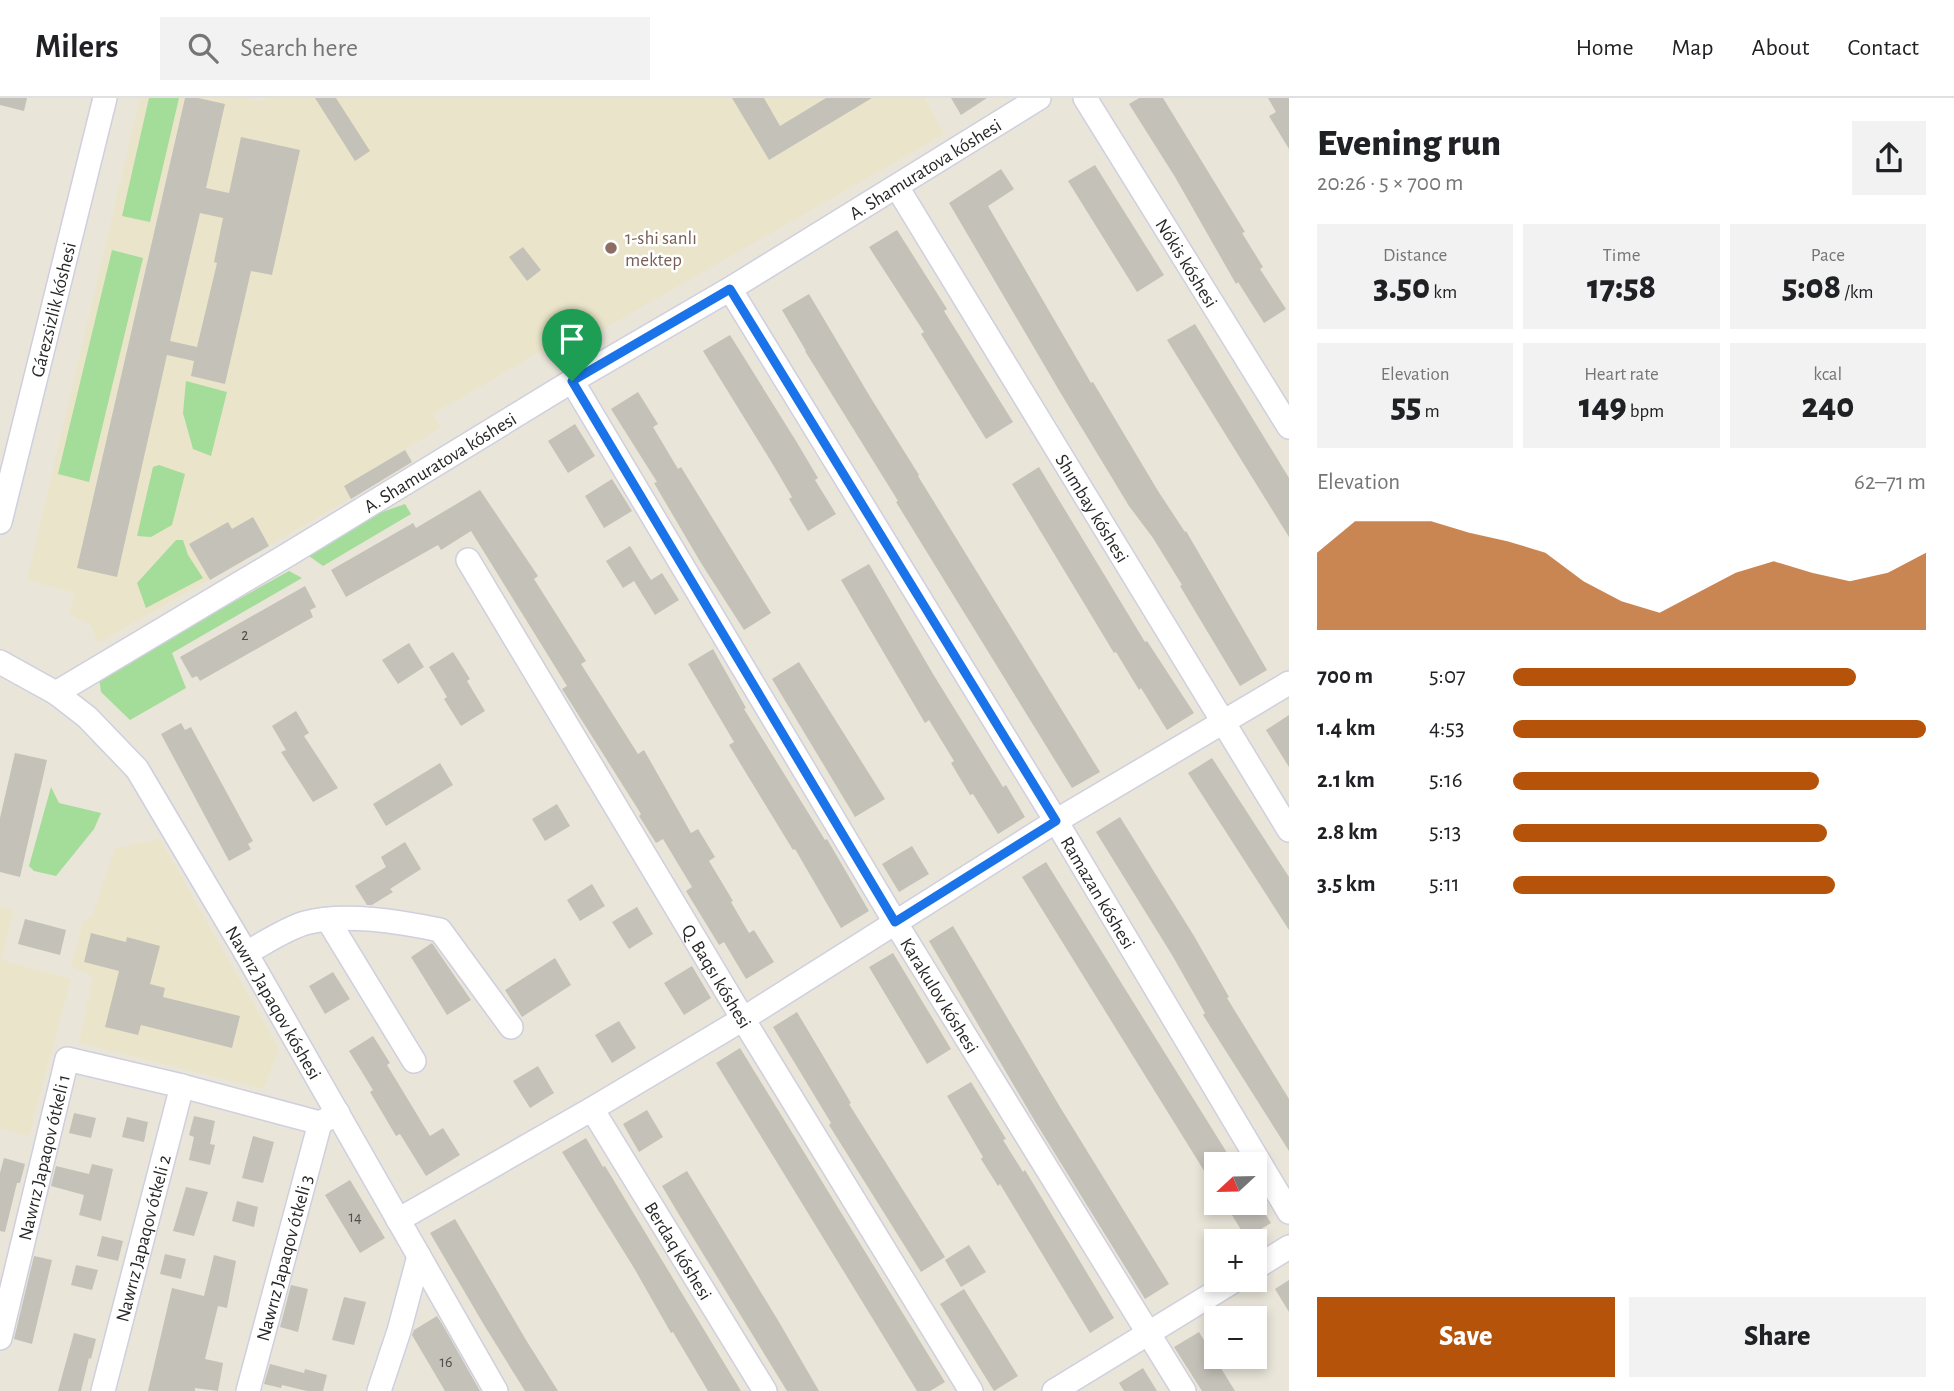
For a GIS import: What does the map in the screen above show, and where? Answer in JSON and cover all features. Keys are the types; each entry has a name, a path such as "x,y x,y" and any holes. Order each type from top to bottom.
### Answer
{"street":[{"name":"Gárezsizlik kóshesi","path":"0,522 105,98"},
{"name":"A. Shamuratova kóshesi","path":"56,692 572,381 730,289 1039,98"},
{"name":"Nókis kóshesi","path":"1085,98 1289,427"},
{"name":"Shımbay kóshesi","path":"897,187 1289,830"},
{"name":"Ramazan kóshesi","path":"730,289 1056,821 1289,1212"},
{"name":"Karakulov kóshesi","path":"572,381 895,922 1184,1391"},
{"name":"Q. Baqsı kóshesi","path":"468,560 743,1019 971,1391"},
{"name":"Nawrız Japaqov kóshesi","path":"0,662 56,692 88,717 137,769 246,953 329,1118 398,1220 496,1391"},
{"path":"398,1220 743,1019 1056,821 1289,683"},
{"path":"328,920 414,1061"},
{"path":"246,953 304,923 328,920 393,921 440,930 511,1027"},
{"name":"Nawrız Japaqov ótkeli 1","path":"0,1338 67,1059 182,1086"},
{"path":"182,1086 329,1118"},
{"name":"Nawrız Japaqov ótkeli 2","path":"103,1391 182,1086"},
{"name":"Berdaq kóshesi","path":"592,1109 765,1391"},
{"name":"Nawrız Japaqov ótkeli 3","path":"248,1391 329,1118"},
{"path":"1267,1261 1289,1247"},
{"path":"379,1391 399,1331 419,1256"},
{"path":"1054,1391 1216,1292"}],"shaded area":[{"path":"140,98 245,98 261,101 267,98 925,98 944,134 553,358 545,349 433,414 441,427 406,449 413,463 98,643 91,625 69,614 74,593 27,580"},
{"path":"160,839 279,1049 264,1089 79,1043 93,976 71,967 84,919 92,917 115,848"},
{"path":"0,906 14,910 1,960 71,979 29,1136 0,1128"}],"green space":[{"path":"149,98 179,98 150,222 122,216"},
{"path":"112,250 143,258 89,482 58,474"},
{"path":"186,381 227,392 211,456 193,449 183,413"},
{"path":"159,465 185,474 172,525 151,537 137,536 153,467"},
{"path":"405,504 411,514 323,566 309,556 379,513"},
{"path":"176,540 183,540 188,555 203,578 146,608 137,583"},
{"path":"289,571 302,578 172,653 186,688 130,720 101,692 99,677"},
{"path":"51,787 59,803 101,813 94,829 56,876 34,871 29,866"}],"building":[{"path":"0,98 27,98 24,111 0,105"},
{"path":"185,98 225,104 206,188 229,193 241,137 300,150 272,275 251,271 225,384 191,376 194,361 167,355 117,577 77,568","holes":["200,213 223,218 214,262 217,263 197,347 170,341"]},
{"path":"315,98 336,98 370,151 355,161"},
{"path":"732,98 764,98 780,126 826,98 872,98 769,160"},
{"path":"951,98 987,98 961,115"},
{"path":"1139,98 1163,98 1245,232 1242,233 1263,267 1260,269 1286,309 1264,323 1238,282 1236,284 1175,177 1129,104"},
{"path":"1268,98 1289,98 1289,149 1269,116 1276,112"},
{"path":"1095,165 1164,275 1137,292 1068,181"},
{"path":"1001,169 1014,189 988,206 1091,383 1093,382 1158,491 1186,531 1267,670 1240,686 1180,586 1182,585 1153,538 1129,506 1060,392 949,203"},
{"path":"897,230 1013,422 986,439 921,334 924,332 869,247"},
{"path":"523,247 541,270 527,281 509,257"},
{"path":"809,294 1100,772 1072,788 896,502 898,501 782,310"},
{"path":"1195,324 1289,478 1289,537 1167,340"},
{"path":"730,335 818,478 815,480 836,514 808,531 789,499 792,497 703,351"},
{"path":"638,392 658,424 653,427 678,469 681,467 771,613 744,630 701,563 654,483 657,482 611,409"},
{"path":"575,424 595,456 568,473 548,441"},
{"path":"405,450 412,462 351,499 344,486"},
{"path":"1039,467 1145,642 1147,641 1194,713 1167,730 1141,688 1139,690 1116,652 1114,653 1012,484"},
{"path":"612,479 632,511 604,528 585,496"},
{"path":"480,490 538,576 534,579 586,661 581,664 638,754 644,750 691,833 698,829 715,857 709,861 733,901 731,902 749,933 754,930 774,962 746,979 724,942 719,945 686,891 692,887 663,839 656,843 639,816 641,814 562,689 567,686 471,531 441,550 438,545 346,597 331,570 413,523 416,528"},
{"path":"253,517 269,546 210,580 189,544 228,522 232,529"},
{"path":"630,546 651,580 662,573 679,600 655,615 634,581 623,588 606,561"},
{"path":"869,564 933,674 1003,787 1006,785 1025,817 998,834 973,794 970,795 951,763 954,761 929,720 925,723 841,580"},
{"path":"305,586 316,607 310,610 313,617 200,681 197,676 192,678 180,657"},
{"path":"409,643 424,667 398,684 382,660"},
{"path":"713,649 746,708 744,709 825,840 827,839 869,911 841,928 729,745 734,742 688,664"},
{"path":"453,652 485,711 461,726 429,667"},
{"path":"799,662 885,799 855,817 772,679"},
{"path":"296,711 309,733 304,736 338,788 313,802 281,752 286,750 272,726"},
{"path":"1289,715 1289,767 1266,730"},
{"path":"181,723 185,730 191,727 253,841 248,844 251,849 229,861 161,734"},
{"path":"15,753 47,760 20,877 0,872 0,818"},
{"path":"1212,758 1289,877 1289,930 1188,773"},
{"path":"440,763 453,785 386,826 373,804"},
{"path":"557,804 570,826 545,841 532,819"},
{"path":"1120,817 1194,936 1229,997 1227,998 1289,1099 1289,1151 1203,1015 1205,1013 1172,955 1096,832"},
{"path":"405,842 421,869 390,889 393,892 372,905 367,905 355,886 386,867 381,857"},
{"path":"912,846 929,874 899,892 882,864"},
{"path":"1046,862 1227,1152 1204,1152 1204,1171 1022,877"},
{"path":"592,884 605,906 580,921 567,900"},
{"path":"637,907 653,934 629,949 612,922"},
{"path":"25,919 66,930 60,955 18,944"},
{"path":"953,926 1169,1284 1145,1299 1036,1123 929,941"},
{"path":"91,933 126,942 127,937 160,946 150,984 165,988 163,997 240,1016 232,1048 141,1025 138,1035 105,1027 119,971 84,962"},
{"path":"432,943 471,1000 447,1015 411,957"},
{"path":"893,953 951,1049 927,1064 869,967"},
{"path":"555,958 571,985 522,1017 505,990"},
{"path":"692,966 711,998 684,1015 664,983"},
{"path":"333,972 350,999 325,1014 309,986"},
{"path":"797,1012 851,1103 849,1104 945,1257 921,1272 829,1125 831,1123 773,1027"},
{"path":"619,1021 636,1048 612,1063 595,1035"},
{"path":"373,1036 390,1063 387,1065 430,1136 443,1128 460,1155 426,1176 400,1134 396,1136 370,1092 373,1090 349,1051"},
{"path":"740,1048 945,1382 930,1391 917,1391 716,1063"},
{"path":"538,1066 554,1093 530,1108 513,1081"},
{"path":"971,1082 1006,1139 1003,1140 1023,1172 1025,1170 1114,1318 1090,1333 1000,1184 998,1186 981,1159 983,1157 947,1096"},
{"path":"647,1110 663,1137 639,1152 623,1124"},
{"path":"74,1113 96,1118 91,1138 69,1133"},
{"path":"194,1116 215,1121 210,1144 215,1145 210,1165 189,1160 194,1137 189,1135"},
{"path":"127,1117 148,1122 144,1142 122,1137"},
{"path":"253,1136 274,1142 263,1183 242,1178"},
{"path":"586,1138 741,1391 708,1391 673,1332 671,1333 562,1152"},
{"path":"4,1158 25,1164 20,1183 17,1183 5,1232 0,1231 0,1173"},
{"path":"92,1164 113,1169 101,1221 79,1215 84,1195 51,1186 56,1166 89,1174"},
{"path":"687,1171 819,1391 787,1391 678,1213 662,1186"},
{"path":"350,1180 385,1238 360,1253 325,1195"},
{"path":"186,1187 208,1192 194,1236 173,1231"},
{"path":"237,1201 258,1207 254,1227 232,1221"},
{"path":"1232,1215 1266,1215 1271,1223 1261,1229 1240,1229"},
{"path":"455,1219 558,1391 525,1391 484,1325 430,1233"},
{"path":"102,1236 123,1241 118,1261 97,1256"},
{"path":"969,1245 986,1272 961,1287 945,1260"},
{"path":"165,1254 186,1259 181,1279 160,1274"},
{"path":"214,1255 236,1261 227,1308 218,1306 205,1359 223,1363 218,1391 195,1388 195,1391 148,1391 172,1288 204,1296"},
{"path":"34,1256 52,1260 32,1344 14,1339"},
{"path":"76,1265 98,1270 92,1290 71,1285"},
{"path":"1289,1280 1289,1312 1275,1289"},
{"path":"291,1285 308,1289 298,1332 280,1327"},
{"path":"964,1289 1018,1376 994,1391 940,1304"},
{"path":"344,1297 366,1302 354,1345 332,1340"},
{"path":"437,1316 480,1391 445,1391 412,1335 414,1330"},
{"path":"1199,1332 1204,1340 1204,1369 1222,1369 1235,1391 1202,1391 1174,1347"},
{"path":"74,1333 96,1339 91,1359 89,1358 81,1391 58,1391"},
{"path":"270,1364 304,1373 305,1369 327,1375 323,1391 264,1384"},
{"path":"1143,1368 1157,1391 1124,1391 1119,1383"}],"place":[{"name":"1-shi sanlı mektep","path":"611,248"}],"route":[{"path":"730,289 1056,821 895,922 572,381 730,289"}]}
